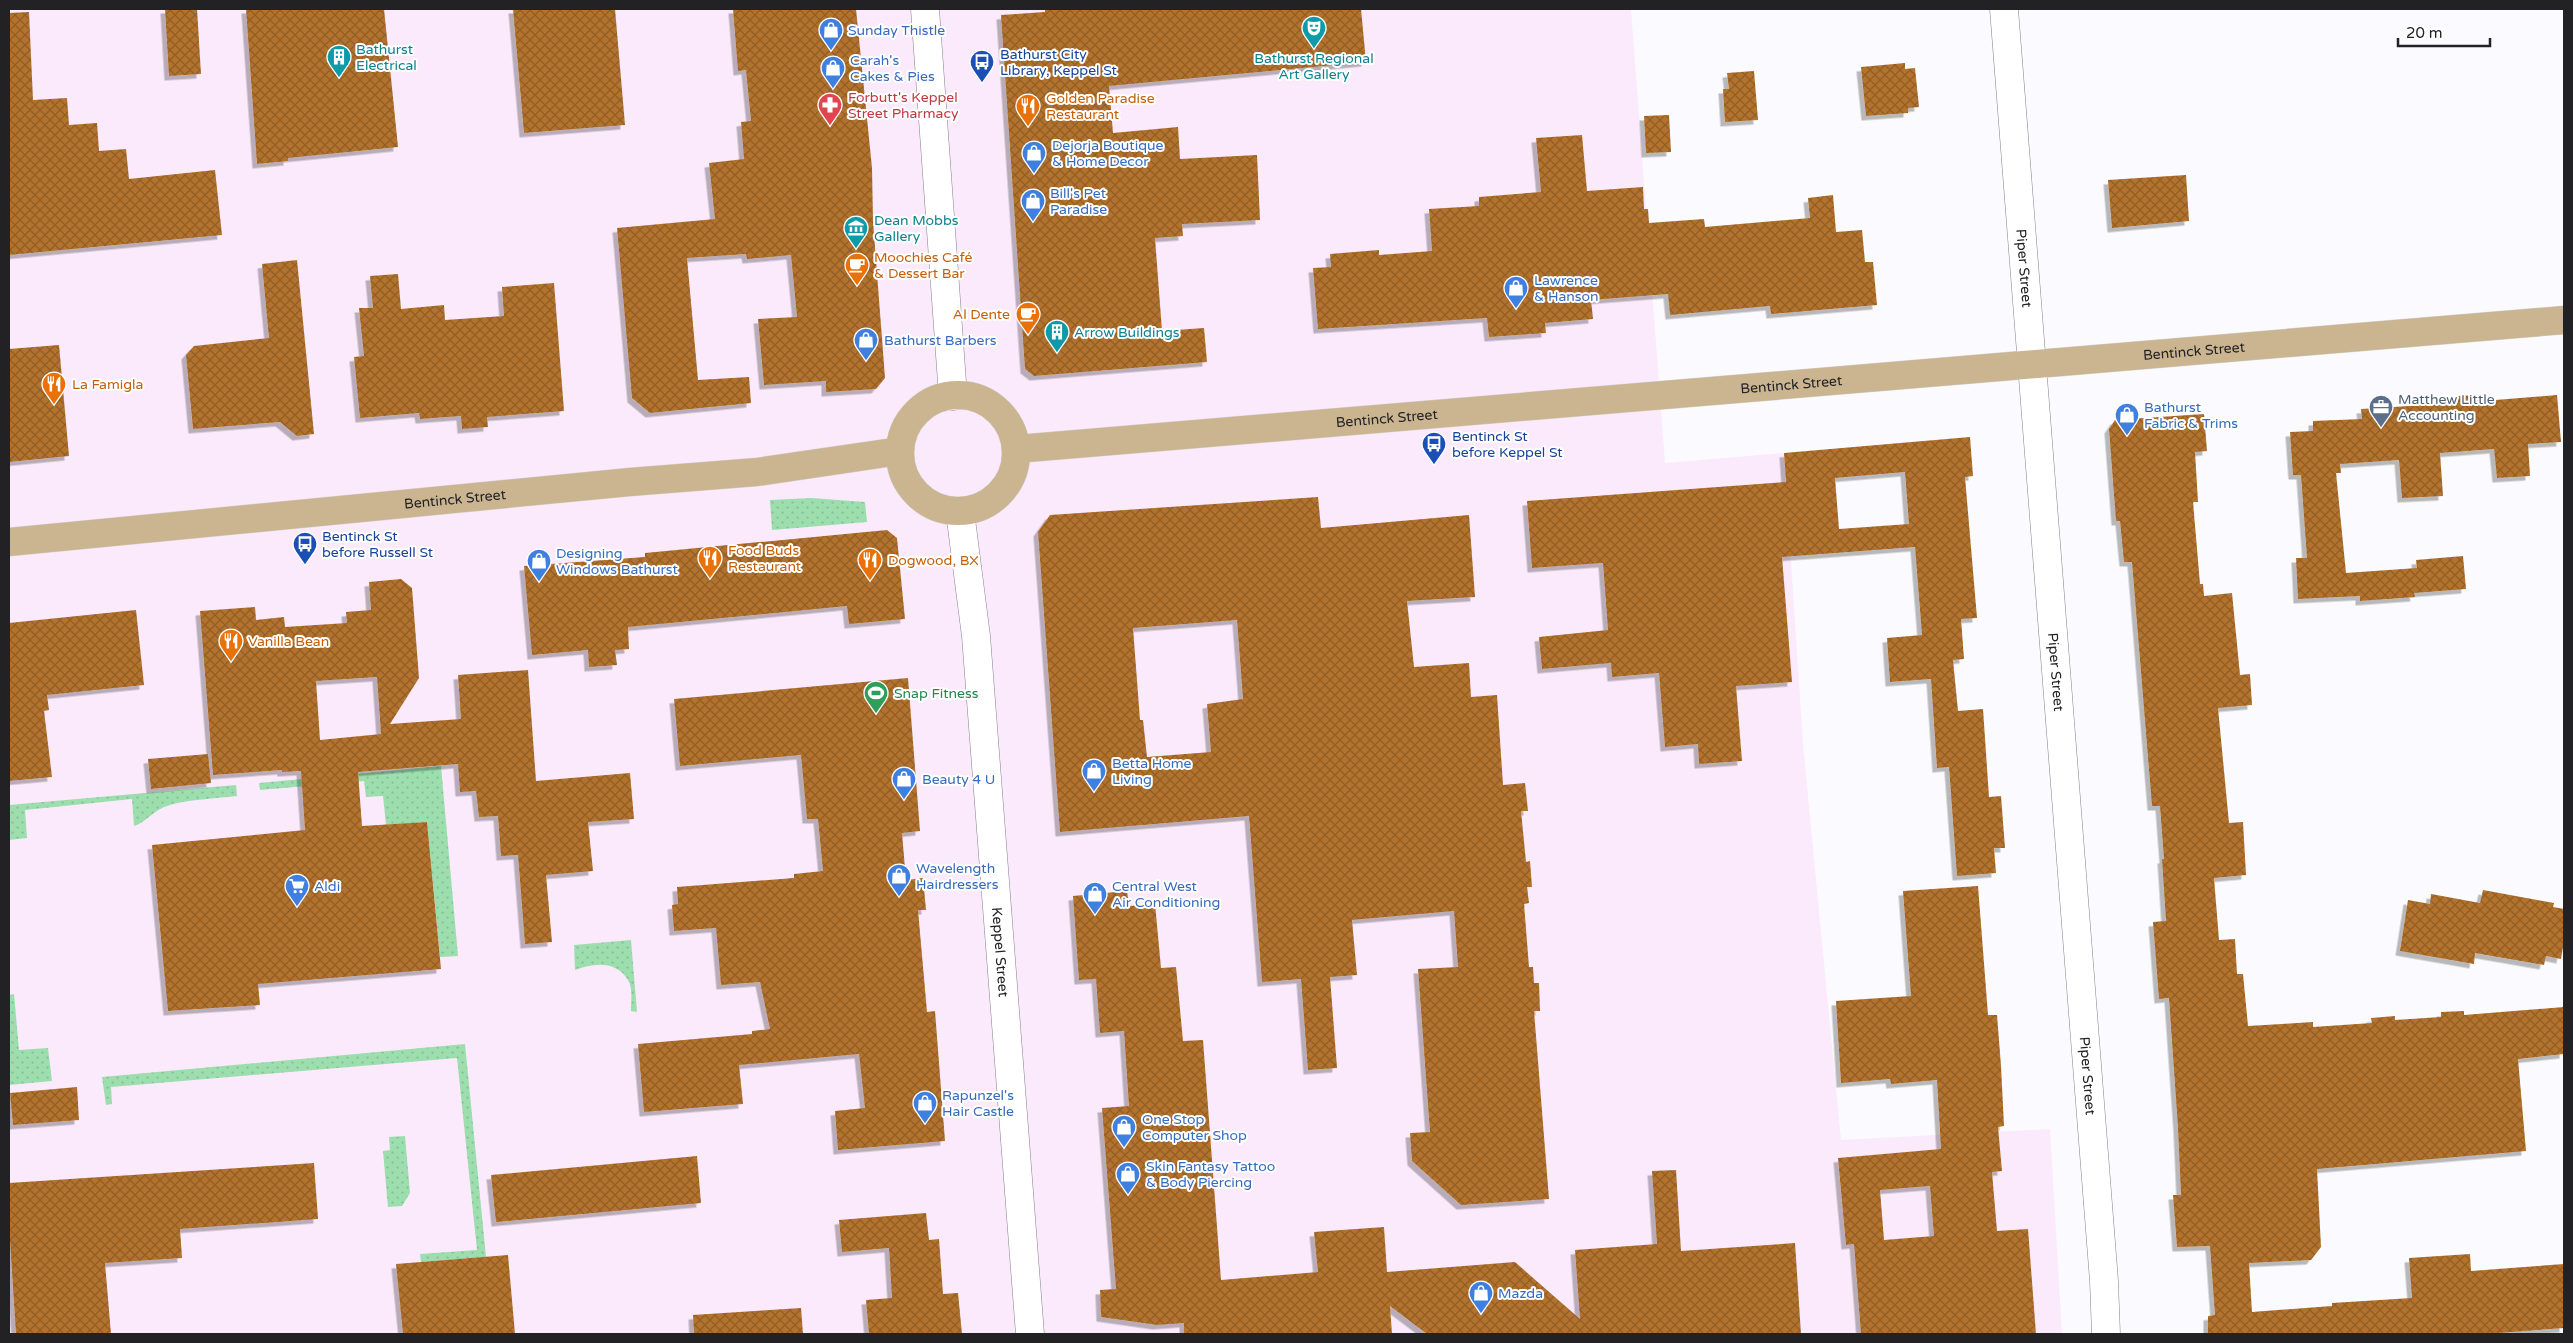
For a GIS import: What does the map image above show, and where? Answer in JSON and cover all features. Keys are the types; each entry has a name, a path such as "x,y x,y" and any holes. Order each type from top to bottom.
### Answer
{"main road":[{"name":"Bentinck Street","path":"1016,450 2032,363 2564,320"},
{"path":"953,396 972,397 989,404 1003,416 1012,432 1016,450 1015,468 1007,485 995,499 979,508 960,512 941,509 924,501 911,487 902,470 900,451 903,434 911,420 922,407 937,399 953,396"},
{"name":"Bentinck Street","path":"9,542 630,482 757,472 900,451"}],"street":[{"path":"925,9 953,396"},
{"name":"Piper Street","path":"2004,9 2104,1281 2106,1334"},
{"name":"Keppel Street","path":"960,512 976,636 1030,1334"}],"shaded area":[{"path":"9,9 1631,9 1665,463 1784,453 1803,744 1841,1140 2050,1129 2062,1334 9,1334"}],"green space":[{"path":"811,498 865,502 867,522 772,530 770,500"},
{"path":"441,766 458,956 440,957 427,822 386,825 383,796 366,797 364,781 260,790 259,783"},
{"path":"236,785 237,796 172,804 160,809 134,826 132,799 25,810 27,838 9,840 9,805"},
{"path":"631,940 637,1012 631,1011 630,983 617,969 611,966 597,965 575,970 574,945"},
{"path":"14,994 19,1050 48,1048 52,1081 9,1085 9,995"},
{"path":"465,1044 486,1257 421,1262 420,1254 477,1250 457,1058 111,1087 112,1104 106,1105 102,1077"},
{"path":"405,1136 410,1193 402,1206 388,1207 383,1151 390,1150 389,1137"}],"building":[{"path":"165,9 197,9 201,74 169,76"},
{"name":"Bathurst Electrical","path":"246,9 384,9 398,147 288,158 288,161 257,164"},
{"path":"513,9 615,9 625,125 524,133"},
{"path":"733,9 856,9 872,168 873,221 885,378 876,389 826,392 826,381 764,385 758,319 797,317 791,255 747,259 746,254 687,258 698,380 749,377 751,403 650,413 632,398 617,228 715,219 709,163 744,159 741,122 751,121 746,70 738,71"},
{"path":"1045,9 1361,9 1366,62 1109,86 1113,133 1178,127 1180,159 1257,155 1260,220 1182,224 1183,236 1155,238 1162,331 1204,328 1207,362 1034,376 1025,369 1001,15 1045,12"},
{"path":"29,12 33,100 67,98 69,125 97,123 99,151 126,149 129,179 215,170 222,235 9,255 9,13"},
{"path":"1905,63 1905,69 1915,68 1919,107 1908,108 1908,113 1866,116 1861,67"},
{"path":"1754,71 1758,120 1725,122 1723,89 1729,89 1727,73"},
{"path":"1669,115 1671,152 1646,153 1644,116"},
{"path":"1582,135 1587,191 1643,187 1644,209 1648,209 1649,223 1704,219 1705,227 1810,218 1808,198 1833,195 1836,232 1862,230 1865,262 1873,262 1877,305 1771,314 1770,306 1670,315 1668,294 1591,300 1593,319 1545,323 1546,333 1489,337 1487,318 1318,329 1313,268 1331,267 1330,254 1379,250 1379,255 1432,251 1429,209 1479,206 1479,197 1541,192 1536,138"},
{"path":"2186,175 2189,221 2112,228 2108,180"},
{"path":"297,260 314,434 297,436 280,422 193,429 186,355 194,346 269,338 262,264"},
{"path":"398,274 401,309 444,305 445,320 504,316 502,287 554,283 564,411 487,417 488,427 462,429 461,416 420,419 419,413 360,418 354,357 364,356 359,308 373,308 370,276"},
{"path":"59,345 69,456 9,462 9,349"},
{"path":"2482,395 2483,401 2557,395 2561,442 2528,444 2530,476 2497,478 2494,449 2440,453 2443,496 2402,498 2399,460 2340,464 2341,473 2336,473 2346,573 2417,568 2416,560 2463,556 2466,589 2414,593 2415,597 2360,601 2360,596 2298,599 2296,558 2307,558 2301,475 2293,475 2290,432 2313,431 2313,421 2362,419 2361,409 2458,403 2457,396"},
{"path":"2204,414 2207,451 2195,452 2198,502 2193,502 2200,584 2203,584 2204,596 2232,593 2240,675 2250,674 2252,705 2218,708 2229,823 2243,822 2246,875 2214,878 2219,940 2235,939 2237,974 2243,974 2248,1026 2313,1022 2313,1027 2372,1023 2371,1018 2395,1016 2395,1020 2441,1017 2441,1012 2464,1011 2464,1015 2564,1007 2564,1054 2518,1059 2526,1151 2317,1169 2321,1247 2311,1260 2249,1263 2252,1312 2332,1306 2332,1303 2412,1298 2409,1258 2470,1254 2471,1271 2564,1264 2564,1328 2486,1334 2208,1334 2208,1316 2215,1315 2210,1246 2177,1247 2173,1195 2181,1195 2169,998 2159,999 2153,922 2166,921 2160,806 2152,806 2132,562 2124,562 2120,521 2116,521 2109,429 2115,420"},
{"path":"1970,437 1973,476 1965,477 1977,618 1961,619 1964,659 1953,660 1958,711 1983,709 1989,797 2001,796 2005,848 1994,848 1996,873 1957,876 1949,767 1937,768 1931,679 1890,682 1887,638 1922,635 1915,547 1782,557 1792,682 1736,686 1742,761 1699,764 1698,744 1665,747 1659,673 1612,677 1611,663 1542,669 1539,637 1608,630 1603,563 1532,568 1527,501 1786,482 1784,453","holes":["1905,472 1909,524 1839,529 1835,478"]},
{"path":"1318,497 1321,528 1469,515 1475,597 1407,601 1414,667 1469,663 1471,697 1497,695 1503,785 1525,783 1528,811 1521,811 1526,862 1530,861 1532,887 1527,887 1529,903 1524,904 1529,967 1533,967 1534,983 1539,983 1540,1011 1534,1011 1549,1199 1461,1205 1412,1161 1410,1133 1430,1132 1418,969 1458,967 1454,911 1352,920 1357,975 1330,977 1337,1068 1308,1070 1301,979 1262,982 1249,816 1060,832 1038,532 1050,515","holes":["1237,620 1243,699 1207,704 1211,752 1147,757 1143,720 1140,720 1133,628"]},
{"path":"887,530 897,538 905,619 849,624 847,606 628,627 629,649 615,650 617,665 589,667 588,650 532,655 524,566 645,557 645,553"},
{"path":"401,579 412,588 419,678 390,724 461,719 458,675 528,670 536,781 630,773 634,819 588,822 593,871 546,875 552,942 525,944 518,855 501,856 498,816 479,817 476,791 460,792 458,764 358,772 362,826 427,822 441,969 258,984 260,1005 168,1011 152,845 305,830 301,771 282,772 282,770 213,775 200,611 255,607 256,620 284,617 285,627 347,623 346,612 371,610 369,582","holes":["377,677 381,734 320,740 316,681"]},
{"path":"136,610 144,685 47,695 49,710 44,711 52,777 9,781 9,623"},
{"path":"908,678 920,831 902,833 906,880 923,878 926,910 918,910 927,1012 935,1011 945,1141 838,1150 835,1111 865,1108 859,1054 739,1065 743,1104 644,1112 638,1044 752,1034 752,1031 770,1029 760,982 721,985 716,928 674,931 672,905 678,904 677,887 794,878 794,874 823,871 818,819 807,819 801,755 680,766 674,699"},
{"path":"208,754 211,783 151,789 148,759"},
{"path":"1978,886 1988,1015 1997,1015 2001,1066 2004,1126 1998,1127 2002,1171 1992,1172 1997,1231 2028,1229 2036,1334 1861,1334 1854,1244 1846,1245 1838,1158 1941,1149 1937,1080 1891,1084 1890,1079 1841,1083 1836,1001 1911,996 1903,891","holes":["1930,1186 1934,1236 1884,1240 1880,1190"]},
{"path":"2483,890 2554,903 2553,907 2564,909 2564,941 2561,959 2546,956 2544,965 2475,953 2474,964 2400,951 2408,900 2430,904 2431,894 2480,903"},
{"path":"1127,891 1129,906 1155,904 1161,968 1176,967 1183,1041 1203,1040 1221,1280 1318,1272 1314,1232 1384,1227 1387,1272 1515,1262 1580,1319 1575,1250 1657,1244 1652,1171 1676,1170 1681,1251 1795,1243 1801,1334 1427,1334 1390,1306 1392,1334 1184,1334 1184,1323 1157,1325 1101,1317 1100,1290 1116,1289 1102,1108 1129,1106 1124,1031 1100,1033 1096,979 1079,980 1073,896"},
{"path":"77,1087 79,1120 13,1125 10,1093"},
{"path":"697,1156 701,1203 496,1222 491,1175"},
{"path":"314,1163 318,1219 180,1229 182,1258 105,1263 111,1334 16,1334 9,1225 9,1183"},
{"path":"926,1213 929,1240 939,1239 943,1294 958,1293 962,1334 869,1334 866,1300 892,1298 889,1248 842,1252 839,1220"},
{"path":"508,1255 515,1334 403,1334 396,1264"},
{"path":"801,1308 803,1334 694,1334 693,1315"}],"place":[{"name":"Bathurst Regional Art Gallery","path":"1314,49"},
{"name":"Sunday Thistle","path":"831,51"},
{"name":"Bathurst Electrical","path":"339,78"},
{"name":"Bathurst City Library, Keppel St","path":"982,83"},
{"name":"Carah's Cakes & Pies","path":"833,89"},
{"name":"Forbutt's Keppel Street Pharmacy","path":"830,126"},
{"name":"Golden Paradise Restaurant","path":"1028,127"},
{"name":"Dejorja Boutique & Home Decor","path":"1034,174"},
{"name":"Bill's Pet Paradise","path":"1033,222"},
{"name":"Dean Mobbs Gallery","path":"856,249"},
{"name":"Moochies Café & Dessert Bar","path":"857,286"},
{"name":"Lawrence & Hanson","path":"1516,309"},
{"name":"Al Dente","path":"1028,335"},
{"name":"Arrow Buildings","path":"1057,353"},
{"name":"Bathurst Barbers","path":"866,361"},
{"name":"La Famigla","path":"54,405"},
{"name":"Matthew Little Accounting","path":"2381,428"},
{"name":"Bathurst Fabric & Trims","path":"2127,436"},
{"name":"Bentinck St before Keppel St","path":"1434,465"},
{"name":"Bentinck St before Russell St","path":"305,565"},
{"name":"Food Buds Restaurant","path":"710,579"},
{"name":"Dogwood, BX","path":"870,581"},
{"name":"Designing Windows Bathurst","path":"539,582"},
{"name":"Vanilla Bean","path":"231,662"},
{"name":"Snap Fitness","path":"876,714"},
{"name":"Betta Home Living","path":"1094,792"},
{"name":"Beauty 4 U","path":"904,800"},
{"name":"Wavelength Hairdressers","path":"899,897"},
{"name":"Aldi","path":"297,907"},
{"name":"Central West Air Conditioning","path":"1095,915"},
{"name":"Rapunzel's Hair Castle","path":"925,1124"},
{"name":"One Stop Computer Shop","path":"1124,1148"},
{"name":"Skin Fantasy Tattoo & Body Piercing","path":"1128,1195"},
{"name":"Mazda","path":"1481,1314"}]}
